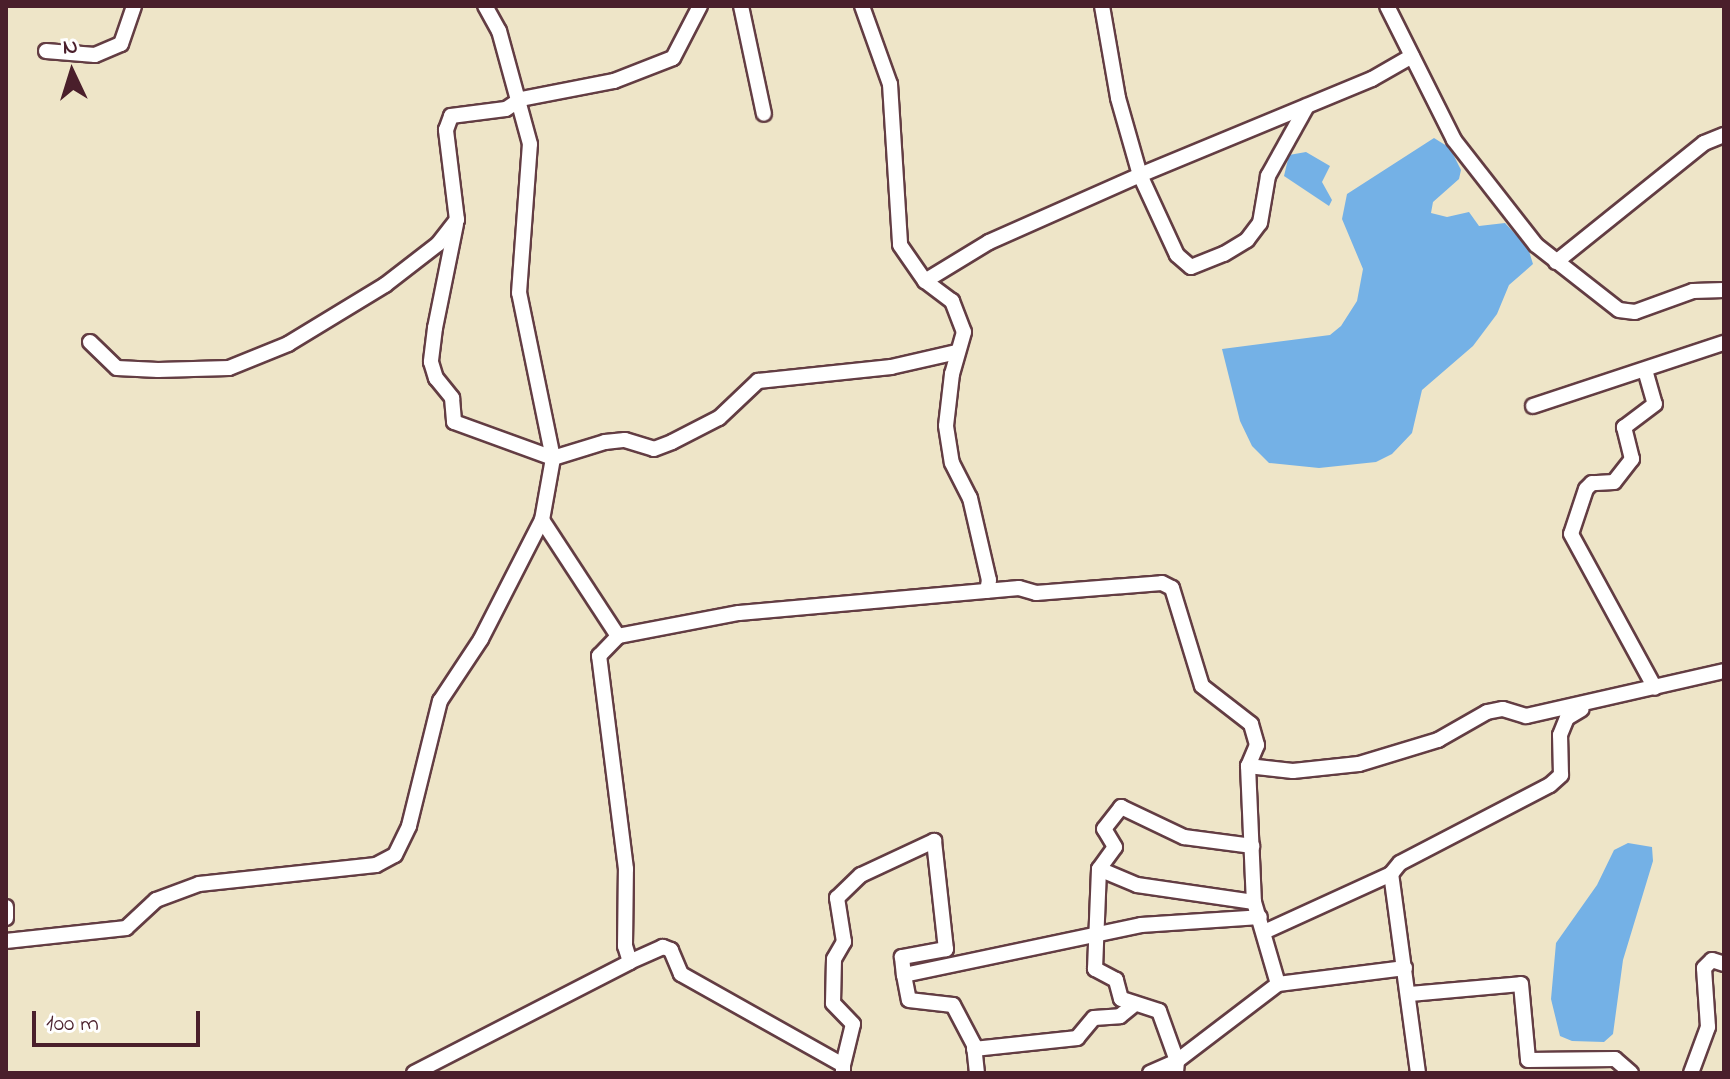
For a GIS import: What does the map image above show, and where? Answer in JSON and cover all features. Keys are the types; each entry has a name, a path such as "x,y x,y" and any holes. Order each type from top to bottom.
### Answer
{"street":[{"path":"46,51 95,55 121,44 134,6"},
{"path":"6,941 126,928 156,900 199,884 376,865 395,855 409,826 440,701 481,639 542,520 553,458 519,293 530,144 521,99 485,6"},
{"path":"700,6 673,58 614,81 521,99 506,109 451,116 446,130 457,220 431,362 436,378 452,398 454,422 553,458 605,442 625,440 654,449 719,418 758,381 891,367 957,352"},
{"path":"741,6 764,114"},
{"path":"862,6 890,84 900,245 925,281 952,301 964,332 957,352 946,426 952,463 970,498 989,580 987,591"},
{"path":"1102,6 1118,98 1140,175 1177,255 1191,267 1224,254 1247,240 1260,223 1268,176 1307,106"},
{"path":"1387,6 1454,140 1536,245 1556,262 1619,310 1635,312 1706,288 1724,290"},
{"path":"925,281 989,242 1307,106 1412,56"},
{"path":"1556,262 1678,162 1724,135"},
{"path":"90,342 117,368 229,368 288,344 385,285 438,244 457,220"},
{"path":"1533,406 1724,343"},
{"path":"1645,370 1655,404 1624,427 1632,459 1614,482 1592,483 1586,489 1571,534 1655,688"},
{"path":"542,520 618,636"},
{"path":"630,962 625,946 626,869 599,656 618,636 739,613 1028,588 1036,593 1162,583 1172,588 1202,686 1251,724 1257,745 1248,766 1259,917 1278,984"},
{"path":"1248,766 1293,771 1359,764 1438,740 1487,712 1503,709 1526,716 1590,704 1724,671"},
{"path":"904,975 1141,925 1259,917 1391,874 1400,863 1550,785 1561,775 1560,735 1567,718 1590,704"},
{"path":"1180,1069 1159,1011 1121,999 1116,980 1095,969 1099,869 1115,847 1104,829 1121,807 1184,837 1252,846"},
{"path":"414,1073 663,947 671,950 681,974 843,1069 853,1024 833,1003 834,959 844,942 837,898 861,875 934,841 946,949 902,957 904,975 909,1000 953,1005 974,1049 977,1073"},
{"path":"1099,869 1137,885 1259,917"},
{"path":"1391,874 1410,994 1418,1073"},
{"path":"6,907 6,918"},
{"path":"1691,1073 1708,1027 1704,968 1712,960 1724,964"},
{"path":"1150,1073 1180,1069 1278,984 1405,968"},
{"path":"1410,994 1521,984 1528,1060 1615,1059 1631,1073"},
{"path":"974,1049 1077,1038 1094,1018 1120,1016 1135,1004"}],"water":[{"path":"1434,138 1450,148 1461,170 1459,179 1433,202 1431,213 1447,217 1469,212 1479,226 1505,223 1528,248 1533,264 1509,285 1497,314 1473,346 1422,390 1412,433 1392,454 1376,462 1319,468 1269,463 1252,446 1240,421 1222,349 1330,335 1341,326 1357,301 1363,269 1342,219 1347,194"},
{"path":"1306,152 1330,166 1322,182 1332,200 1329,206 1284,176 1289,155"},
{"path":"1628,843 1652,847 1653,861 1623,960 1613,1034 1604,1042 1572,1041 1560,1036 1551,999 1556,943 1597,885 1614,850"}]}
